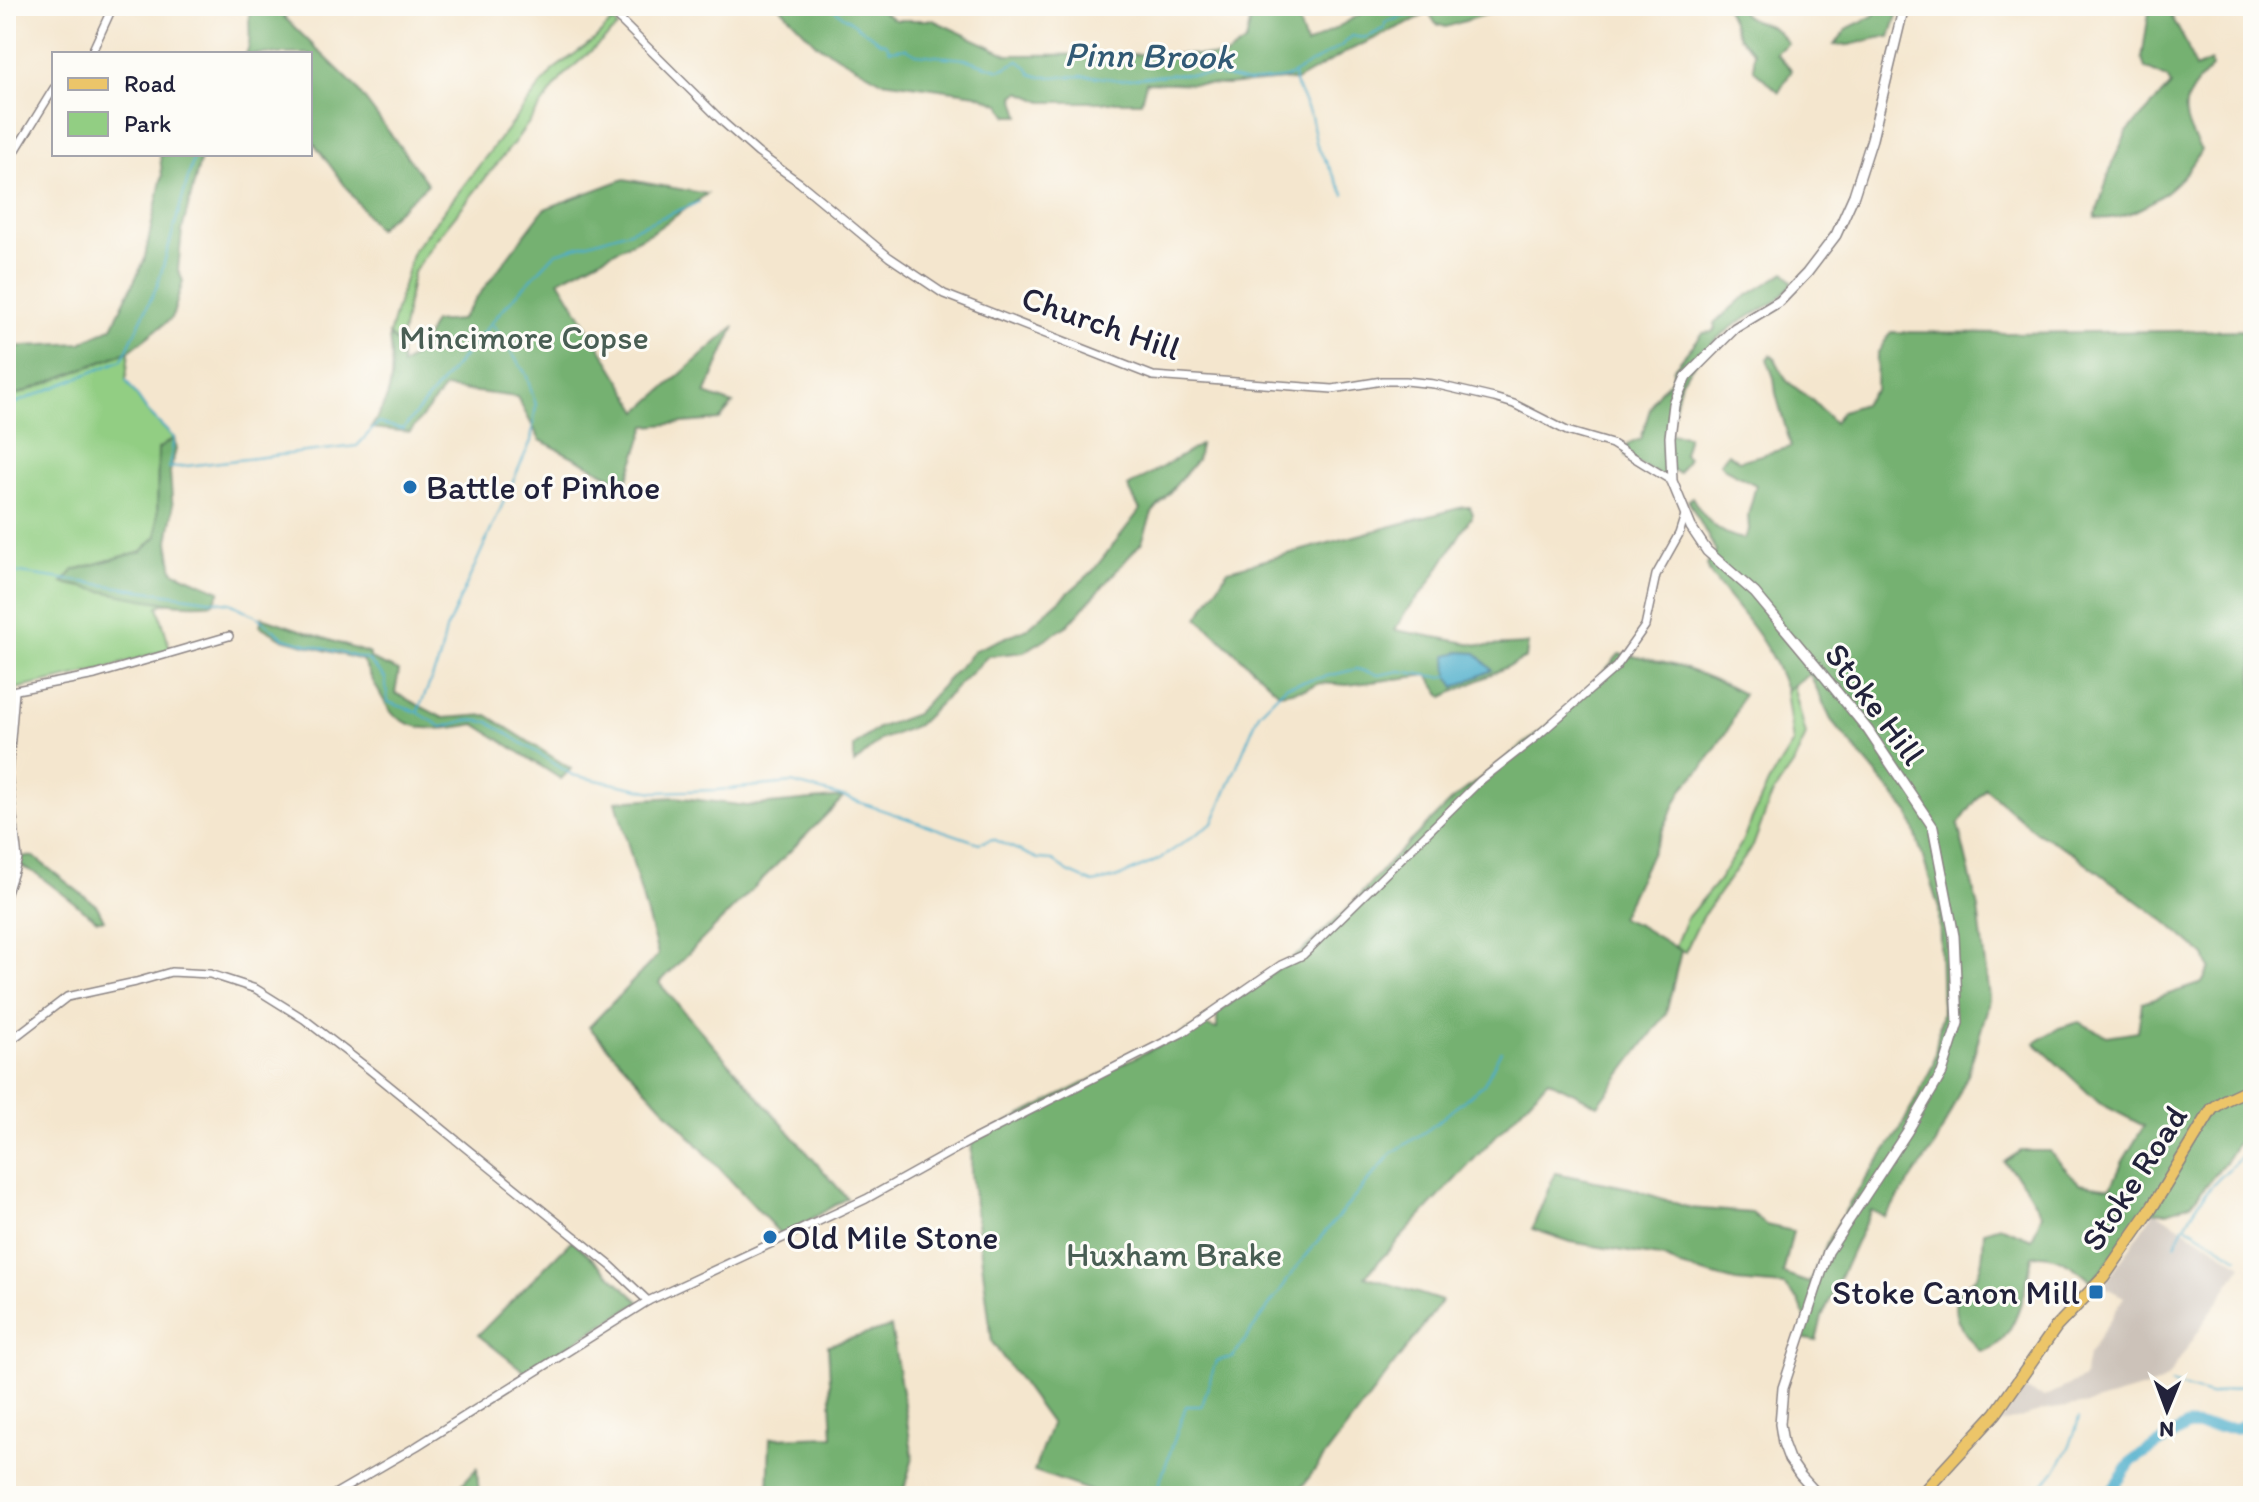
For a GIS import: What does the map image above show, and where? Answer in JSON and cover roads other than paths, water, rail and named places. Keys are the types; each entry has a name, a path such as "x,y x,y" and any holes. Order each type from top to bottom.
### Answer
{"main road":[{"name":"Stoke Road","path":"1920,1496 1996,1413 2056,1327 2103,1278 2151,1209 2212,1109 2253,1087"}],"street":[{"path":"92,52 113,6"},
{"name":"Church Hill","path":"602,6 758,153 800,183 889,257 944,294 1153,376 1333,389 1382,381 1406,381 1494,398 1514,404 1567,431 1612,444 1672,481"},
{"path":"620,20 632,6"},
{"name":"Stoke Hill","path":"1819,1496 1794,1467 1783,1443 1780,1424 1783,1388 1828,1252 1942,1073 1958,1023 1954,936 1933,827 1868,730 1755,593 1686,528 1686,513 1672,481 1670,437 1674,404 1686,377 1735,328 1780,301 1807,273 1836,235 1854,195 1872,139 1904,6"},
{"path":"6,166 52,91"},
{"path":"331,1496 417,1446 648,1301 866,1199 972,1140 1182,1033 1281,965 1303,955 1480,781 1616,667 1645,626 1656,575 1686,528"},
{"path":"6,896 18,859 8,774 10,692 95,675 229,636"},
{"path":"6,1044 67,997 171,972 210,974 256,989 304,1019 359,1062 611,1266 648,1301"}],"water":[{"path":"1476,653 1492,670 1455,687 1448,676 1447,655"}],"waterway":[{"name":"Pinn Brook","path":"829,6 880,42 886,43 890,50 906,48 916,54 965,59 1000,70 1019,61 1031,74 1041,77 1091,76 1120,80 1175,74 1216,75 1248,82 1286,78 1341,46 1352,36 1373,35 1385,28 1385,22 1411,15 1419,6"},
{"path":"1294,73 1295,83 1311,116 1317,146 1345,195"},
{"path":"6,407 122,360 158,284 194,156"},
{"path":"126,380 148,412 174,438 169,468 357,446 378,423 403,429 502,310 556,253 629,231 699,202"},
{"path":"418,711 439,661 446,630 531,441 536,405 526,374 493,325"},
{"path":"6,571 230,603 256,616 284,638 368,660 385,678 388,702 417,712 442,727 468,720 489,722 572,775 654,792 792,783 844,797 979,843 993,839 1038,859 1053,860 1068,872 1093,883 1116,878 1158,860 1213,823 1259,713 1286,686 1357,669 1379,675 1400,671 1448,676"},
{"path":"1155,1496 1186,1406 1202,1406 1216,1361 1233,1357 1304,1257 1392,1153 1429,1129 1484,1084 1501,1051"},
{"path":"2175,1245 2191,1214 2208,1191 2253,1147"},
{"path":"2185,1225 2238,1258"},
{"path":"2171,1384 2210,1395 2253,1383"},
{"path":"2032,1496 2062,1461 2079,1418"},
{"path":"2108,1496 2132,1461 2187,1426 2237,1428 2253,1420"}],"place":[{"name":"Battle of Pinhoe","path":"410,487"},
{"name":"Old Mile Stone","path":"770,1237"},
{"name":"Stoke Canon Mill","path":"2096,1292"}],"park label":[{"name":"Mincimore Copse","path":"524,337"},
{"name":"Huxham Brake","path":"1174,1254"}]}
